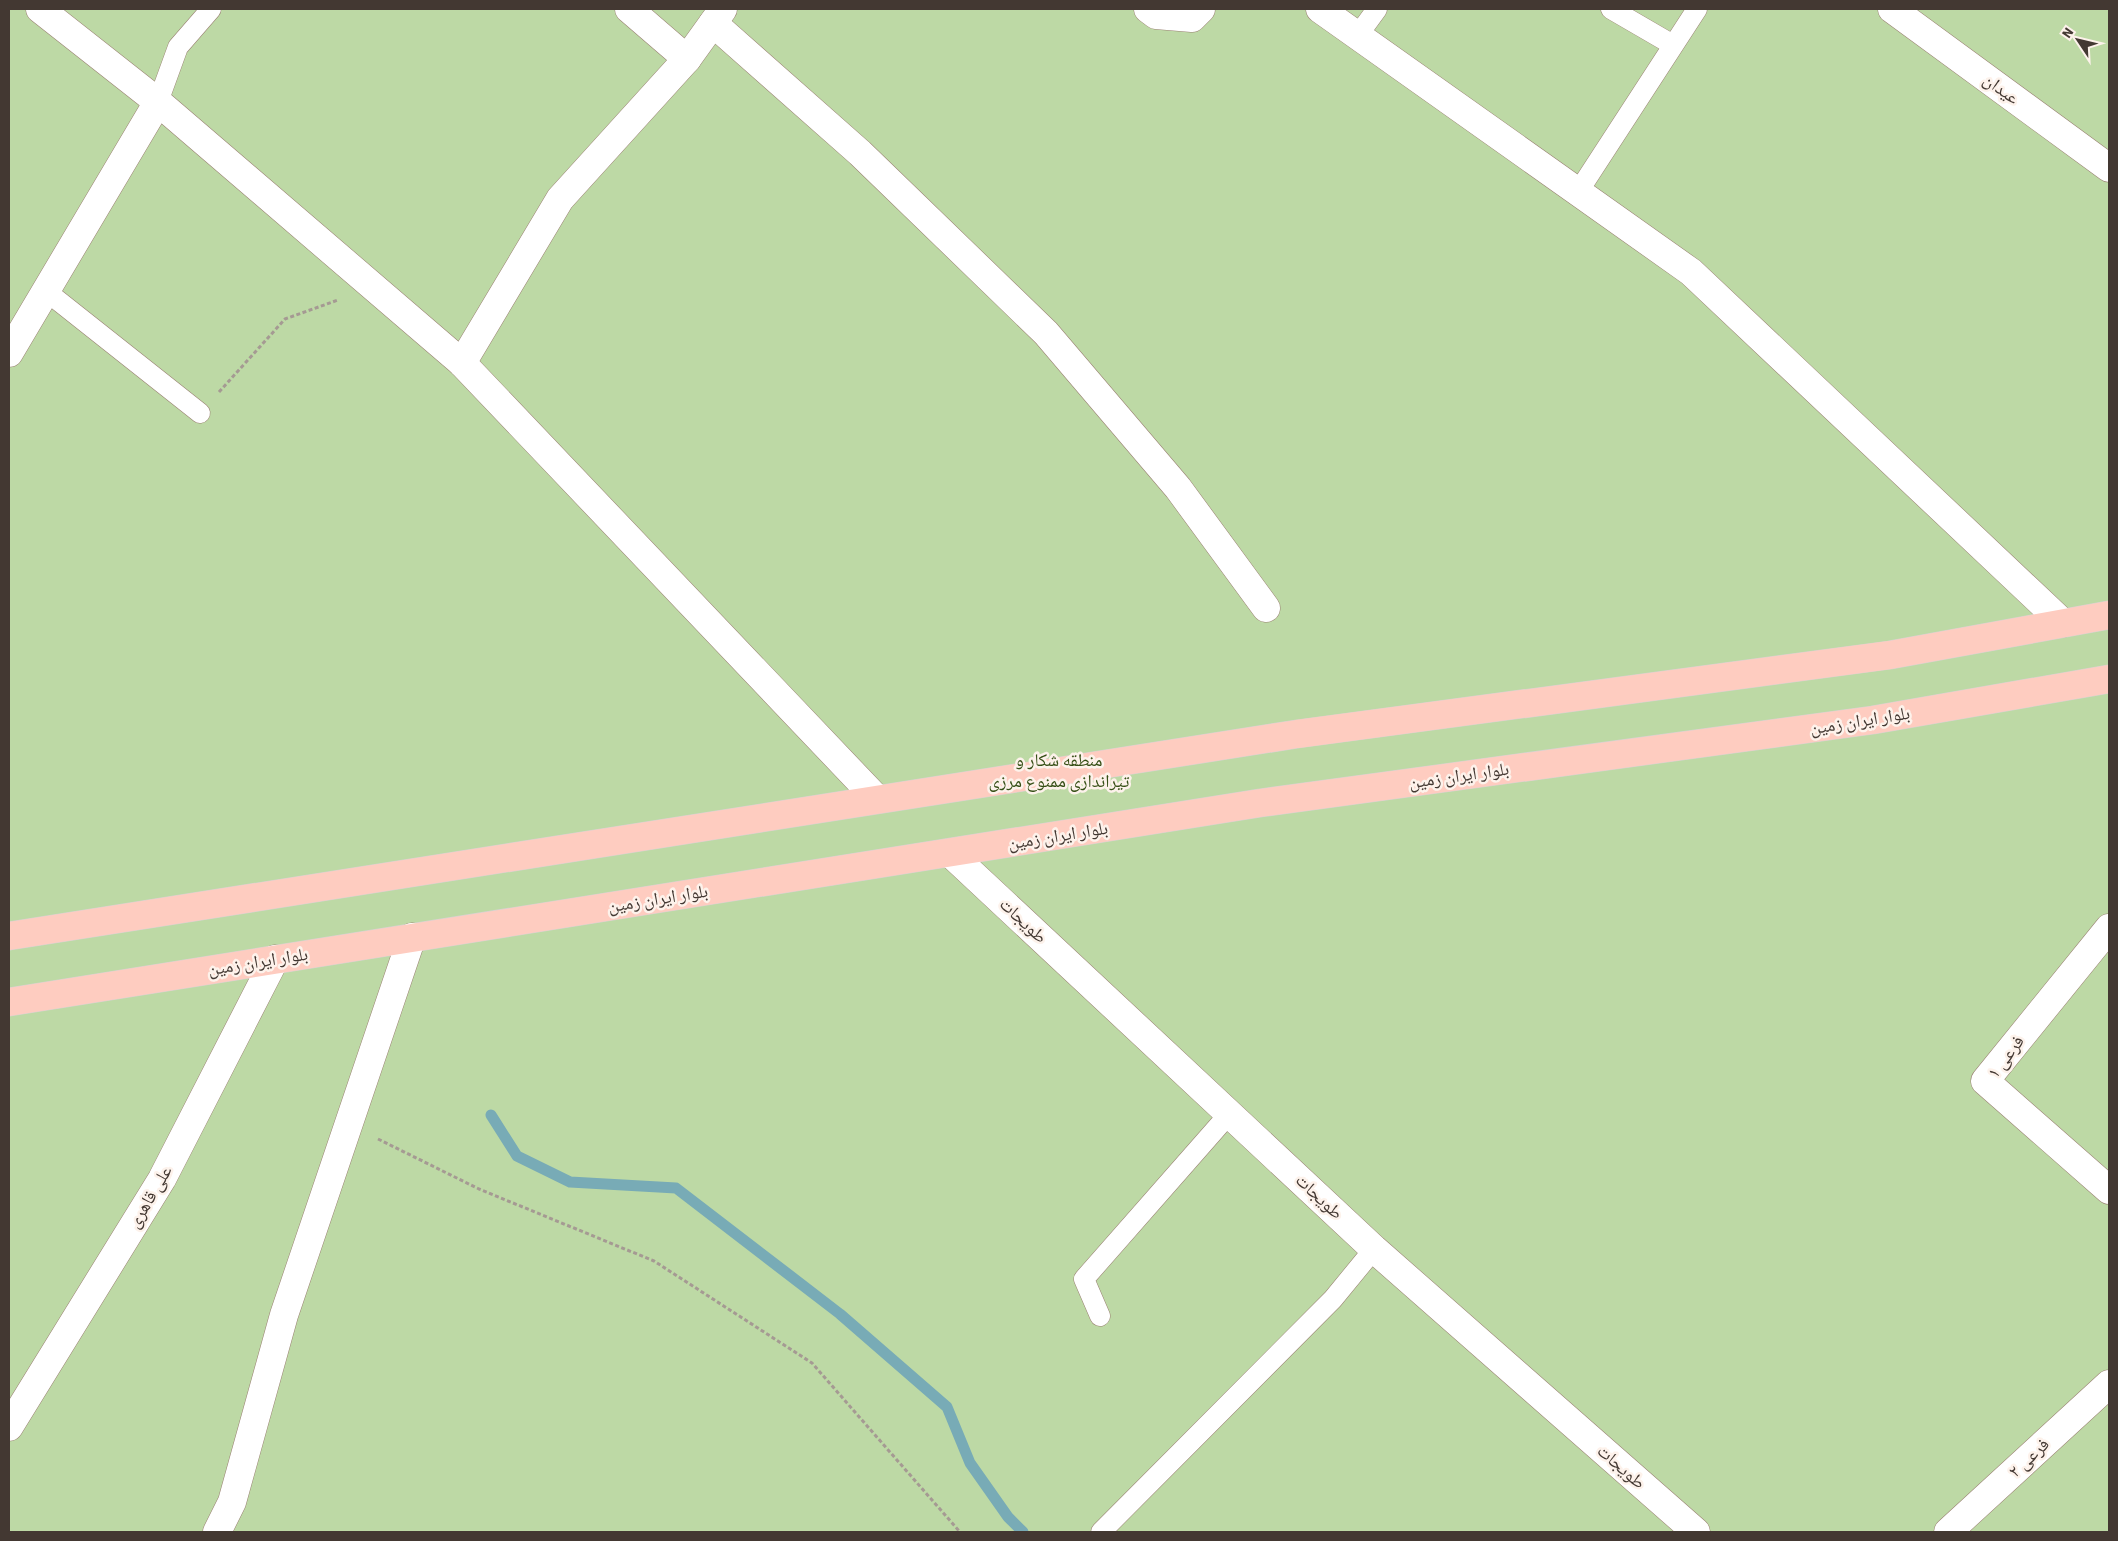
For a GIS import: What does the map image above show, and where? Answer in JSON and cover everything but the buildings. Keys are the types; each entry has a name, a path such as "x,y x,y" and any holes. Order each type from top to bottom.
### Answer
{"main road":[{"path":"9,936 1297,734 1890,655 2109,615"},
{"name":"بلوار ایران زمین","path":"9,1002 1260,803 1873,720 2109,679"}],"street":[{"path":"40,9 158,102 462,364 877,799"},
{"path":"629,9 687,59"},
{"path":"1148,9 1156,15 1192,18 1201,9"},
{"path":"1320,9 1691,272 2063,623"},
{"name":"عیدان","path":"1892,9 2109,168"},
{"path":"462,364 560,199 687,59 718,16 1046,333 1178,488 1266,608"},
{"path":"9,353 158,102"},
{"name":"طویجات","path":"950,853 1374,1249 1696,1532"},
{"name":"فرعی ۱","path":"2109,928 1985,1081 2109,1190"},
{"path":"217,1532 232,1502 284,1315 412,937"},
{"name":"علی قاهری","path":"9,1427 162,1179 275,959"},
{"name":"فرعی ۲","path":"1948,1532 2109,1384"}],"lane":[{"path":"158,102 178,47 211,9"},
{"path":"1358,35 1377,9"},
{"path":"1611,9 1673,45"},
{"path":"1578,192 1697,9"},
{"path":"46,291 200,413"},
{"path":"1100,1316 1084,1279 1229,1114"},
{"path":"1101,1532 1333,1299 1374,1249"}],"path":[{"path":"200,413 285,319 374,287"},
{"path":"349,1124 479,1189 654,1261 812,1363 960,1532"}],"green space":[{"name":"منطقه شکار و تیراندازی ممنوع مرزی","path":"9,9 2109,9 2109,1532 9,1532"}],"waterway":[{"path":"491,1115 517,1156 570,1182 676,1188 840,1314 947,1407 970,1463 1008,1517 1023,1532"}]}
